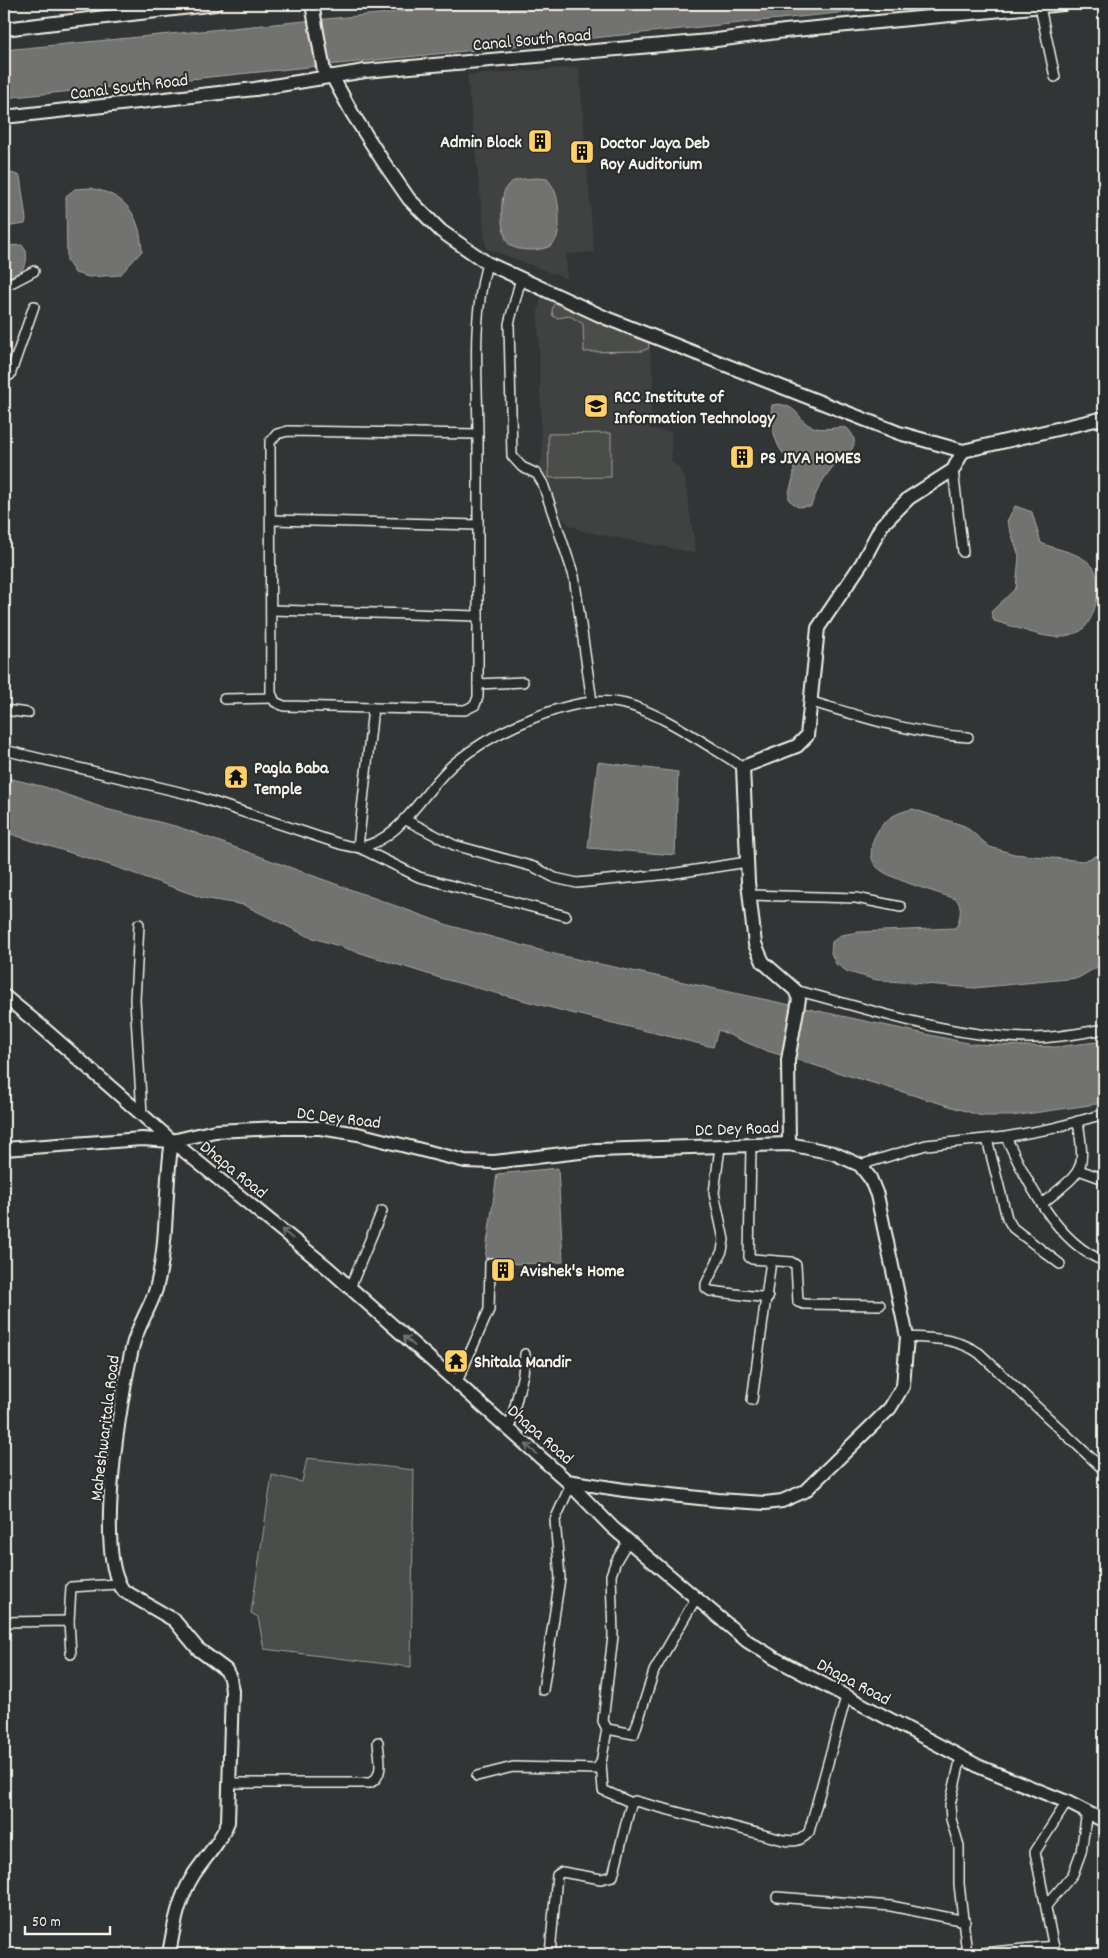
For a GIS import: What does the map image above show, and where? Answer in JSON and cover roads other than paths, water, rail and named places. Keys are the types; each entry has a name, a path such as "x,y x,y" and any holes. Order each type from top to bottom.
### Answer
{"street":[{"path":"4,28 216,4"},
{"name":"Canal South Road","path":"4,117 255,89 327,74 709,41 785,31 1064,4"},
{"path":"312,5 327,74 352,114 409,198 441,231 487,263 606,318 899,433 963,452 1104,418"},
{"path":"1040,7 1055,77"},
{"path":"478,434 288,431 277,434 270,442 272,698 275,702 284,706 465,710 475,705 478,697 478,434 476,328 478,300 487,263"},
{"path":"4,284 34,272"},
{"path":"521,278 508,324 512,456 522,468 537,474 569,558 579,600 592,702"},
{"path":"10,375 34,306"},
{"path":"743,767 798,746 807,736 812,702 818,628 862,563 882,525 910,498 953,470 963,452"},
{"path":"953,470 963,552"},
{"path":"272,520 478,525"},
{"path":"272,610 478,616"},
{"path":"478,684 523,682"},
{"path":"224,700 272,698"},
{"path":"358,847 375,843 391,834 455,762 475,748 534,717 592,702 620,702 646,711 743,767"},
{"path":"812,702 910,730 942,736 968,737"},
{"path":"358,847 373,708"},
{"path":"4,710 28,713"},
{"path":"4,750 192,795 340,844 358,847 419,877 566,916"},
{"path":"743,767 749,896 755,944 763,962 797,994 974,1034 1034,1038 1104,1029"},
{"path":"404,819 454,845 534,866 566,881 577,882 670,874 747,862"},
{"path":"749,896 856,898 901,908"},
{"path":"139,924 135,1000 142,1114"},
{"path":"789,1144 788,1060 797,994"},
{"name":"Dhapa Road","path":"4,996 172,1141 350,1288 456,1384 569,1482 628,1541 746,1642 961,1757 1067,1802 1104,1821"},
{"path":"543,1690 560,1578 555,1520 569,1482 718,1500 765,1503 782,1501 805,1491 890,1408 903,1386 907,1337 877,1196 870,1178 860,1165 926,1145 1006,1137 1104,1114"},
{"path":"1042,1204 1079,1170 1083,1156 1078,1121"},
{"name":"DC Dey Road","path":"4,1149 142,1139 172,1141 216,1131 320,1128 358,1134 465,1161 494,1162 566,1152 789,1144 833,1153 860,1165"},
{"path":"1006,1137 1027,1180 1042,1204 1070,1238 1084,1251 1104,1261"},
{"path":"988,1139 1003,1207 1010,1223 1049,1258 1060,1264"},
{"name":"Maheshwaritala Road","path":"118,1584 112,1560 110,1486 132,1347 156,1289 172,1141"},
{"path":"751,1146 749,1257 796,1264 798,1302 804,1304 880,1305"},
{"path":"720,1147 714,1193 724,1240 722,1251 706,1284 706,1288 710,1291 768,1298"},
{"path":"1079,1170 1104,1179"},
{"path":"350,1288 382,1211"},
{"path":"752,1400 768,1298 771,1261"},
{"path":"456,1384 489,1310 490,1263"},
{"path":"907,1337 940,1338 957,1341 974,1349 1104,1470"},
{"path":"510,1430 523,1374 525,1354"},
{"path":"628,1541 616,1561 611,1575 613,1636 603,1722 607,1729 601,1763 604,1790 632,1803 641,1802 783,1840 794,1842 803,1839 809,1832 846,1697"},
{"path":"71,1654 69,1621 70,1587 118,1584 131,1596 174,1620 198,1649 226,1670 230,1678 228,1822 222,1837 194,1874 176,1911 169,1954"},
{"path":"607,1729 634,1734 654,1671 696,1598"},
{"path":"4,1622 69,1621"},
{"path":"230,1783 370,1783 377,1780 380,1774 378,1742"},
{"path":"961,1757 950,1805 951,1820 959,1846 959,1884 965,1921 967,1954"},
{"path":"477,1776 513,1766 596,1769 601,1763"},
{"path":"972,1954 1054,1950 1035,1852 1067,1802"},
{"path":"550,1954 557,1874 562,1872 601,1879 613,1876 632,1803"},
{"path":"1046,1906 1073,1874 1081,1852 1087,1812"},
{"path":"777,1897 884,1906 965,1921"}],"place":[{"name":"Admin Block","path":"540,141"},
{"name":"Doctor Jaya Deb Roy Auditorium","path":"582,152"},
{"name":"RCC Institute of Information Technology","path":"596,406"},
{"name":"PS JIVA HOMES","path":"742,457"},
{"name":"Pagla Baba Temple","path":"236,777"},
{"name":"Avishek's Home","path":"503,1270"},
{"name":"Shitala Mandir","path":"456,1361"}]}
